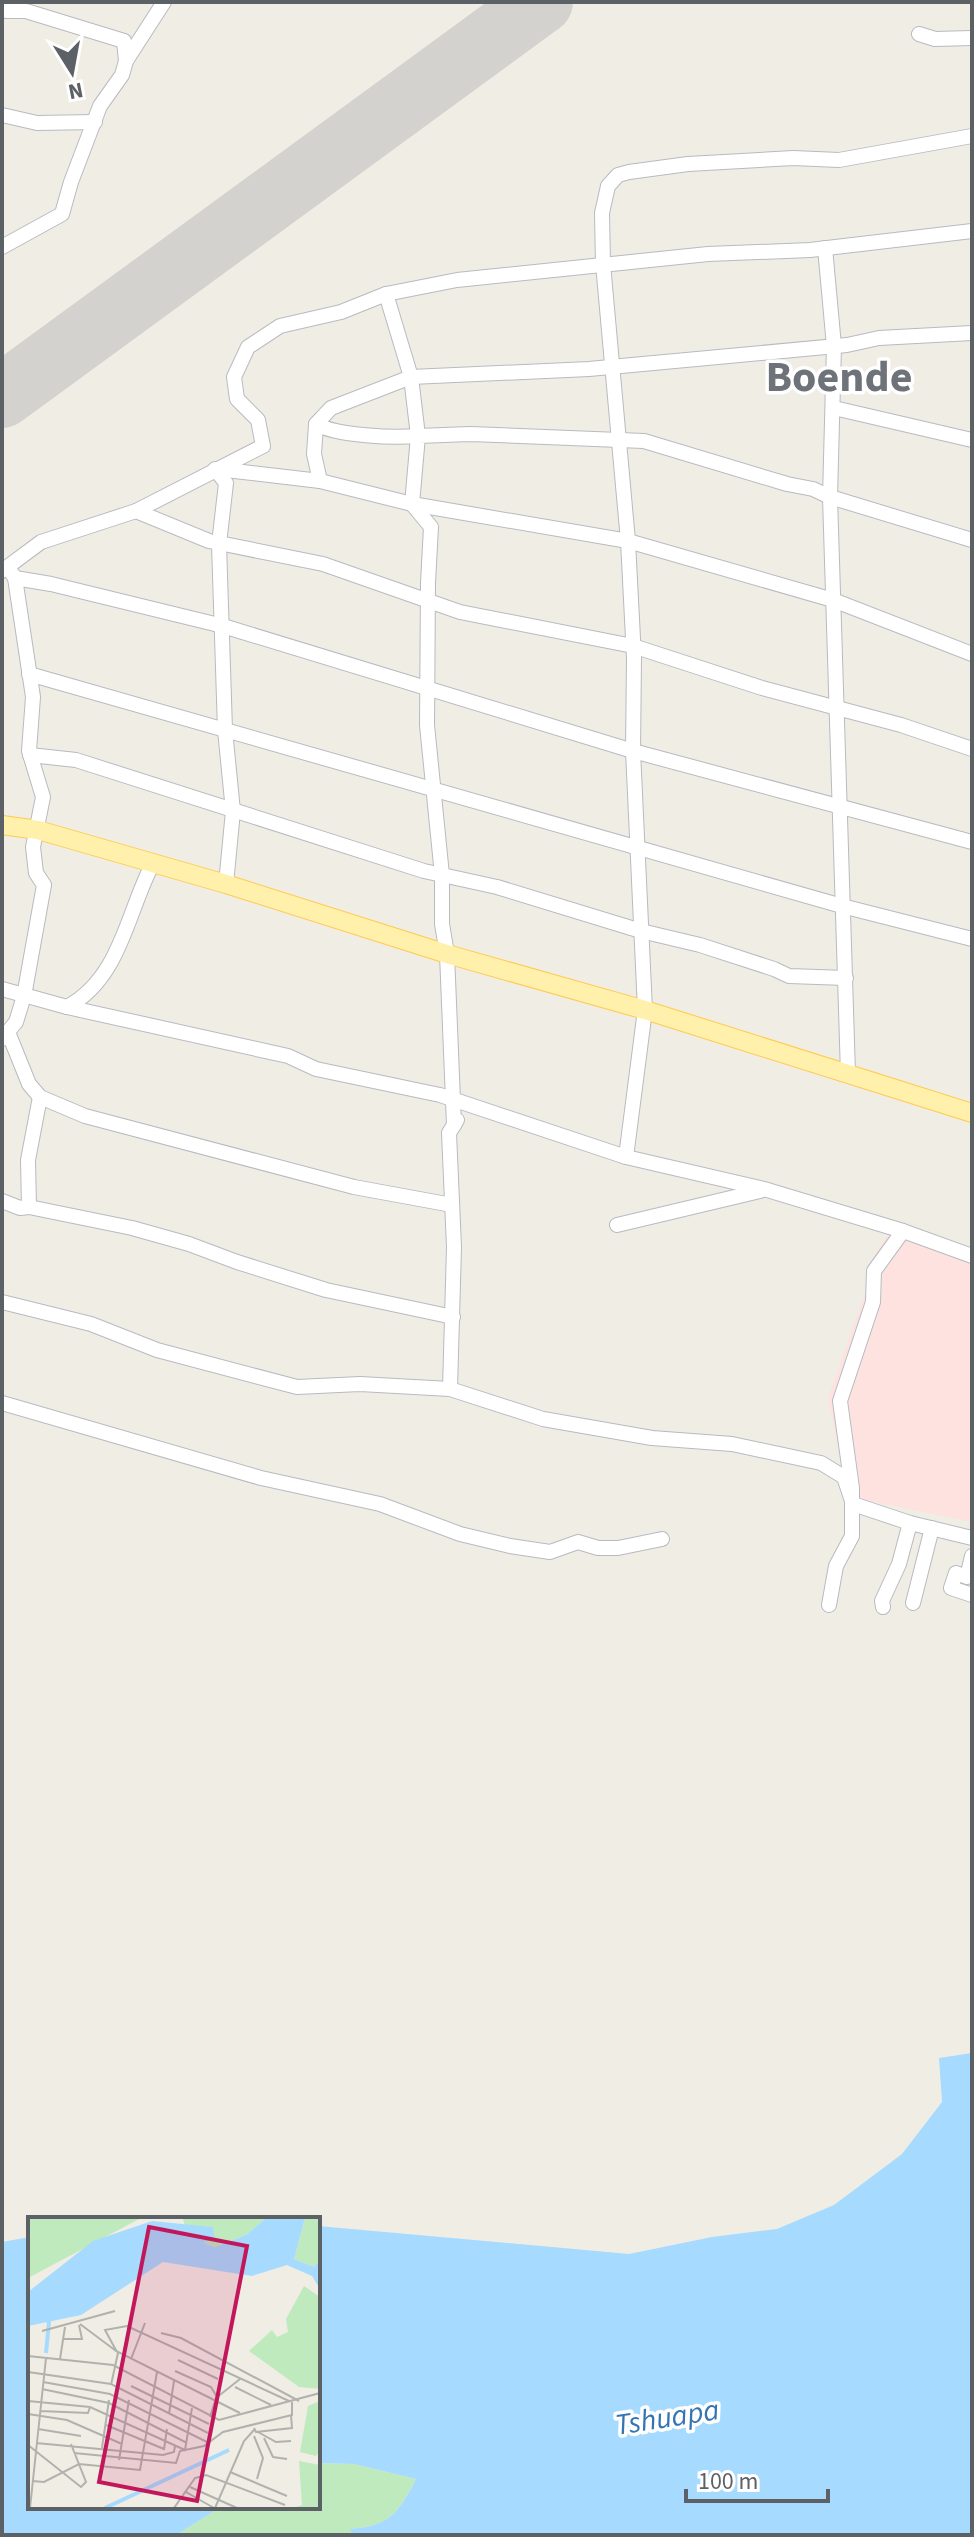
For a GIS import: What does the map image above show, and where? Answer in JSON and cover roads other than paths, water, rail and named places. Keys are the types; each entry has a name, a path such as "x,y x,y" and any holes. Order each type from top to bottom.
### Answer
{"main road":[{"path":"2,825 38,830 226,884 447,954 645,1010 972,1113"}],"street":[{"path":"2,247 62,214 100,106 122,75 126,61 164,2"},
{"path":"2,8 6,11 26,11 124,41 126,61"},
{"path":"919,34 935,39 972,38"},
{"path":"2,115 37,123 95,122"},
{"path":"626,1157 645,1010 636,847 628,541 603,264 602,213 608,186 618,175 688,164 793,158 839,160 972,136"},
{"path":"8,572 41,542 136,511 263,446 258,420 237,399 234,377 248,347 280,326 341,312 386,294 457,280 708,254 825,248 972,231"},
{"path":"825,248 834,346 830,497 848,1074"},
{"path":"386,294 411,377 418,436 412,504 431,527 427,725 442,875 454,1125"},
{"path":"320,481 314,454 316,424 331,408 411,377 614,366 834,346 879,338 972,333"},
{"path":"834,408 972,440"},
{"path":"316,424 333,431 356,434 470,434 644,441 813,489 830,497 972,540"},
{"path":"215,469 320,481 412,504 628,541 833,600 972,654"},
{"path":"215,469 226,483 219,544 225,730 233,811 226,884"},
{"path":"136,511 219,544 323,564 460,612 633,646 762,688 901,725 972,749"},
{"path":"8,572 223,626 633,751 972,842"},
{"path":"8,572 33,697 30,755 43,797 33,847 36,873 44,885 24,996 16,1022 5,1036 29,1084 40,1097 85,1116 340,1184 452,1205"},
{"path":"29,674 842,906 972,939"},
{"path":"30,755 76,760 442,875 497,887 641,931 700,945 789,976 846,978"},
{"path":"67,1007 82,1000 116,955 142,883 153,863"},
{"path":"2,989 67,1007 288,1056 316,1069 451,1099 626,1157 764,1189 903,1231 972,1256"},
{"path":"29,1207 28,1160 40,1097"},
{"path":"450,1389 453,1317 449,1133 466,1105"},
{"path":"617,1225 764,1189"},
{"path":"2,1201 20,1208 29,1207 132,1228 326,1290 453,1317"},
{"path":"829,1605 836,1566 852,1536 853,1504 840,1401 873,1302 874,1271 903,1231"},
{"path":"2,1302 91,1324 157,1350 297,1387 360,1384 450,1389 543,1419 652,1438 732,1444 821,1463 844,1477 853,1504"},
{"path":"2,1403 261,1478 380,1504 460,1534 510,1546 550,1552 578,1542 598,1548 618,1548 662,1539"},
{"path":"853,1504 910,1523 972,1538"},
{"path":"883,1607 882,1601 899,1564 910,1523"},
{"path":"913,1603 932,1528"},
{"path":"972,1556 967,1577 956,1573 951,1588 972,1595"}],"water":[{"name":"Tshuapa","path":"972,2053 972,2535 353,2535 350,2529 375,2525 391,2516 416,2479 354,2464 320,2463 320,2226 629,2254 712,2237 777,2229 834,2205 902,2154 942,2102 939,2058"},
{"path":"28,2237 28,2509 218,2509 176,2535 2,2535 2,2242"}],"district":[{"name":"Boende","path":"839,376"}]}
